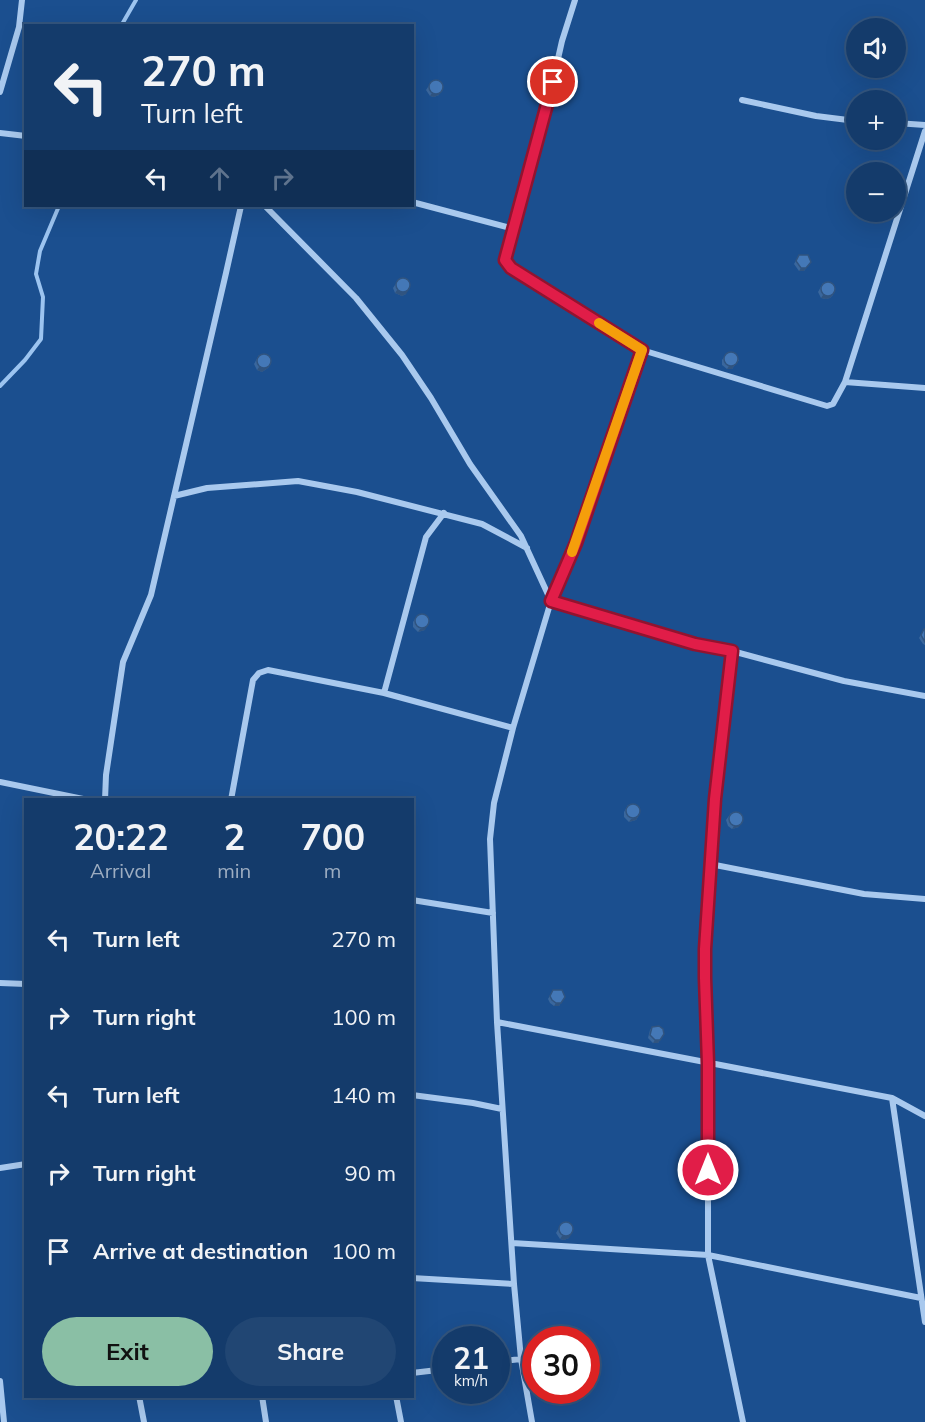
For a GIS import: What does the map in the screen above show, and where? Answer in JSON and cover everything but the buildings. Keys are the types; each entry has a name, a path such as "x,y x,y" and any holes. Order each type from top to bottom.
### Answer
{"street":[{"path":"0,92 19,27 22,0"},
{"path":"575,0 562,41 548,102 505,260 511,268 642,350 827,406 834,404 845,382 925,132"},
{"path":"742,100 816,116 846,120"},
{"path":"906,123 925,124"},
{"path":"0,133 24,136"},
{"path":"414,203 514,229"},
{"path":"105,798 106,775 123,662 151,596 241,207"},
{"path":"266,207 356,298 402,354 470,464 521,536 551,601 695,644 732,651 844,681 925,696"},
{"path":"532,1422 521,1359 514,1284 497,1022 491,830 494,803 513,728 551,601 576,543 642,350"},
{"path":"845,382 925,388"},
{"path":"174,496 207,488 298,481 357,492 482,524 527,548"},
{"path":"384,693 426,537 444,513"},
{"path":"732,651 710,864 705,978 708,1063 708,1255 743,1422"},
{"path":"231,798 253,680 258,673 268,670 384,693 513,728"},
{"path":"0,782 78,798"},
{"path":"710,864 864,894 925,899"},
{"path":"414,900 493,913"},
{"path":"0,983 24,984"},
{"path":"497,1022 892,1098 925,1116"},
{"path":"414,1095 502,1109"},
{"path":"892,1098 925,1322"},
{"path":"0,1168 24,1164"},
{"path":"512,1243 708,1255 921,1298"},
{"path":"414,1278 514,1284"},
{"path":"510,1360 521,1359"},
{"path":"414,1373 432,1371"},
{"path":"0,1381 4,1422"},
{"path":"139,1398 144,1422"},
{"path":"262,1398 266,1422"},
{"path":"396,1398 400,1422"}],"waterway":[{"path":"122,24 136,0"},
{"path":"0,386 41,339 43,297 36,274 40,251 59,207"}],"slow traffic":[{"path":"572,552 642,350 599,323"}],"route":[{"path":"553,82 505,260 511,268 642,350 576,543 551,601 695,644 732,651 715,799 705,949 708,1170"}]}
